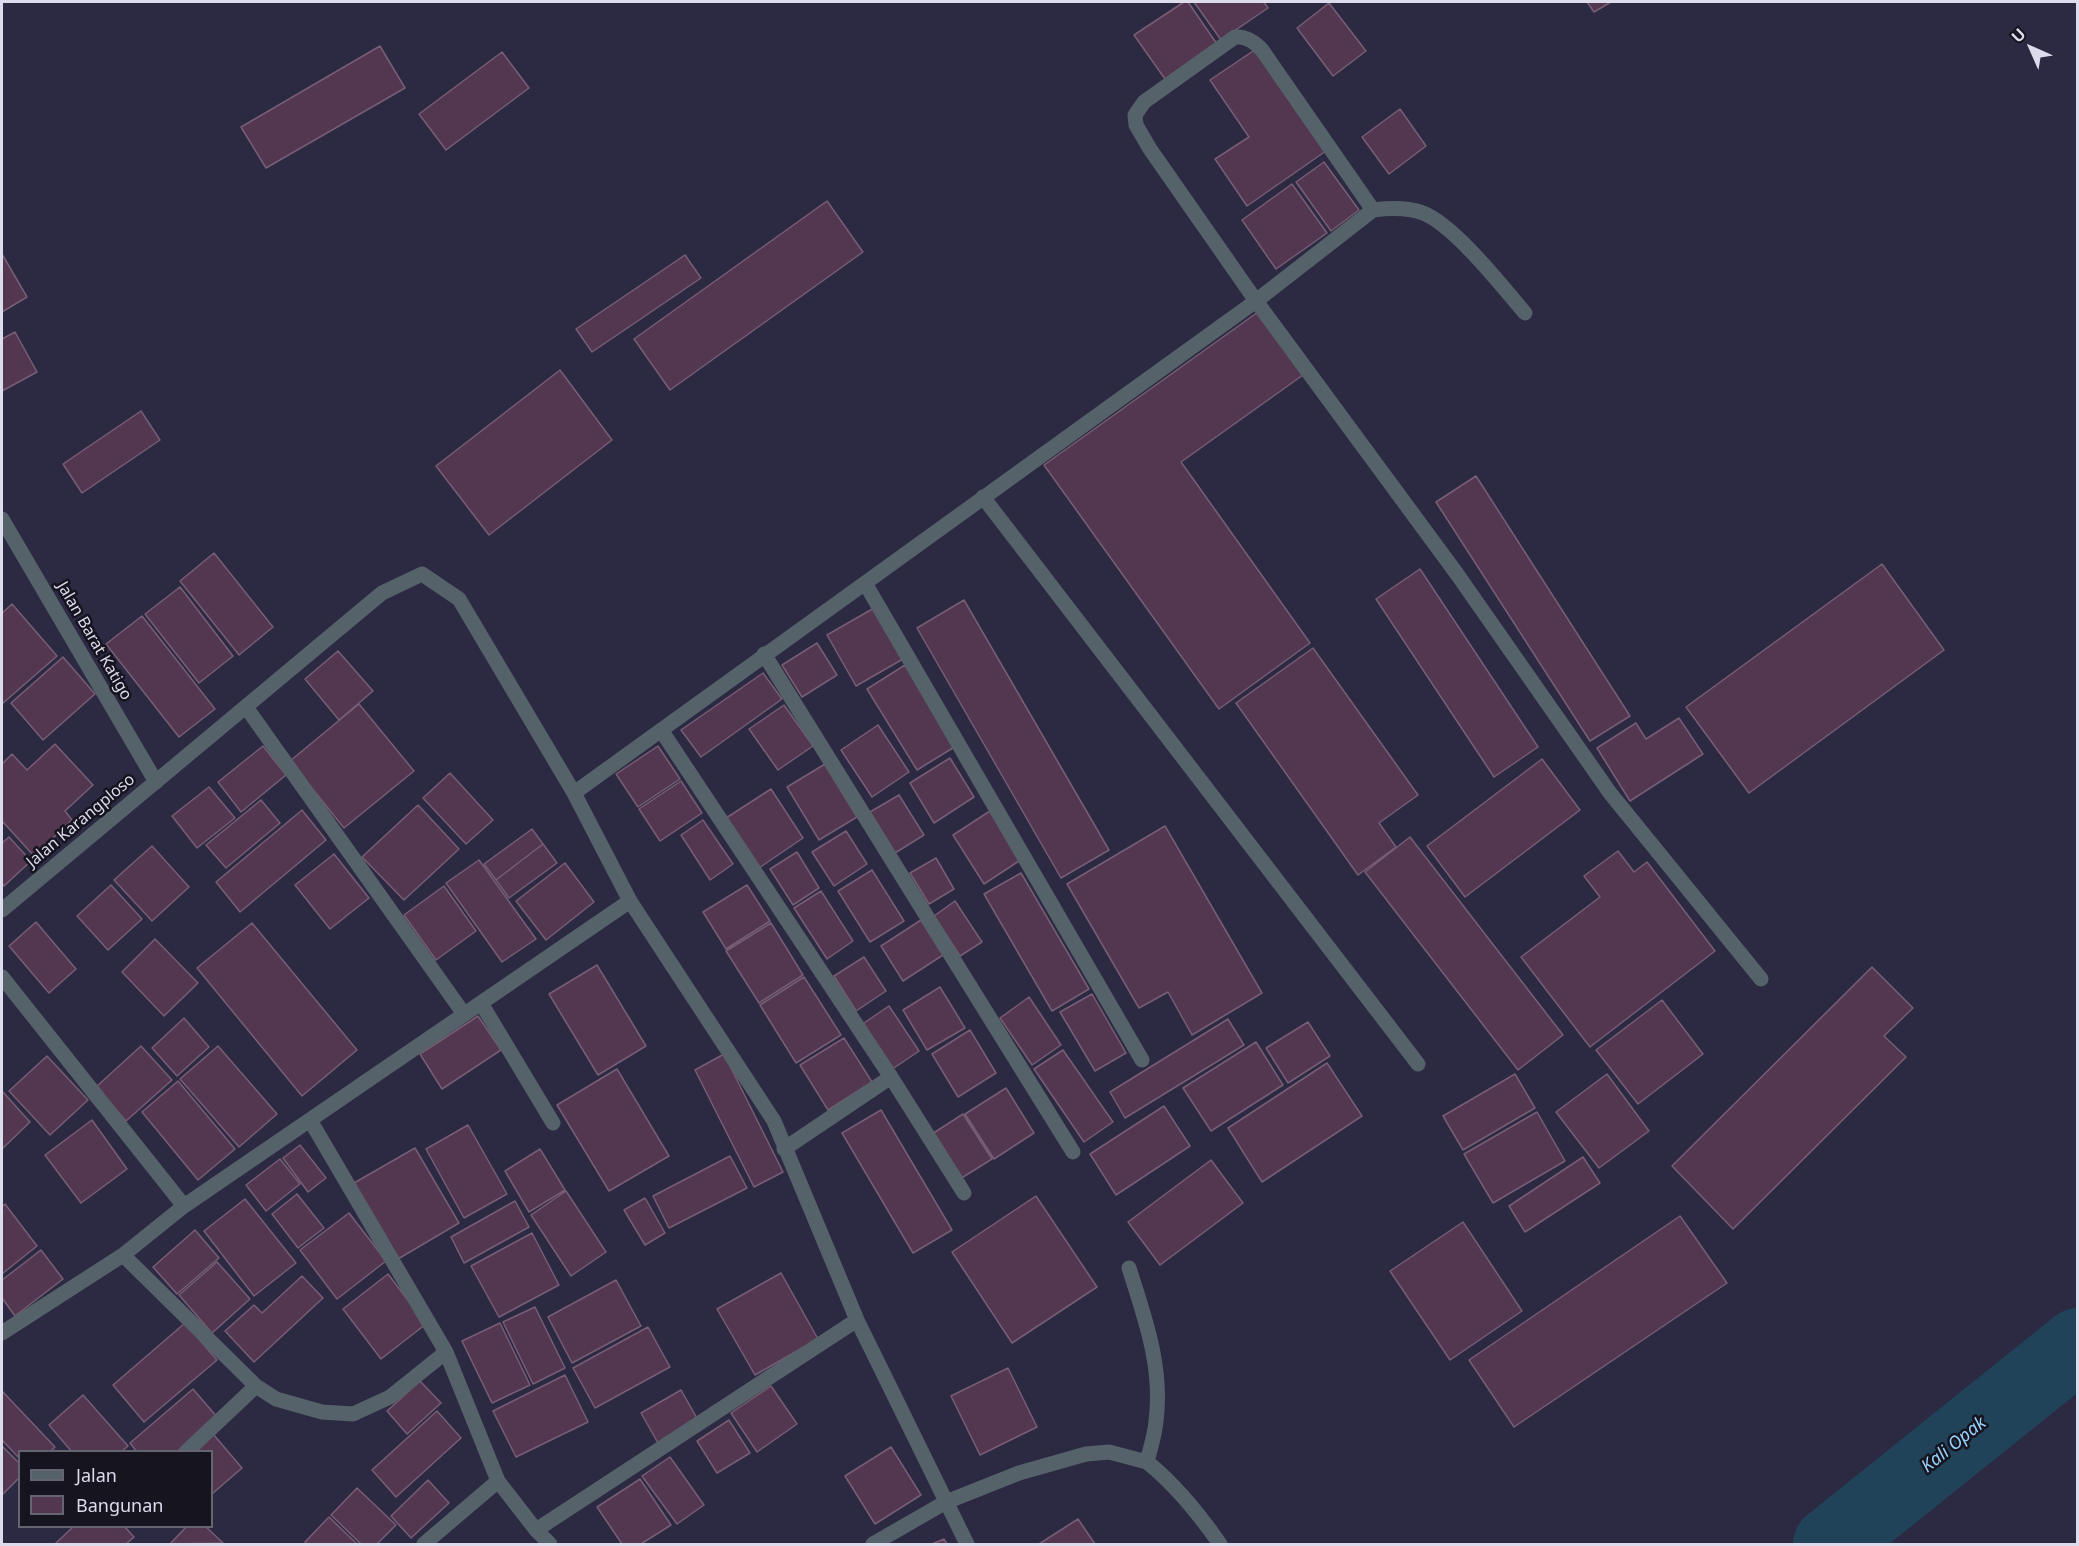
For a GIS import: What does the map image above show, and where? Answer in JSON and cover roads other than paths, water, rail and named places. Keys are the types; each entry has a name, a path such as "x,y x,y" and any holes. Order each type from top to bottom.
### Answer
{"street":[{"path":"1373,210 1257,44 1241,37 1235,37 1144,102 1135,115 1136,125 1150,149 1256,301 1457,574 1610,793 1761,979"},
{"path":"967,1545 857,1320 774,1121 630,901 574,793 1256,301 1373,210 1406,209 1423,213 1440,222 1484,266 1525,313"},
{"path":"983,497 1418,1064"},
{"name":"Jalan Barat Katigo","path":"2,519 156,782"},
{"name":"Jalan Karangploso","path":"2,910 382,593 422,574 459,598 574,793"},
{"path":"865,583 1142,1060"},
{"path":"764,654 1073,1152"},
{"path":"246,707 465,1014"},
{"path":"661,730 891,1077 964,1192"},
{"path":"2,1333 123,1255 184,1206 630,901"},
{"path":"2,977 184,1206"},
{"path":"481,1003 553,1123"},
{"path":"784,1149 891,1077"},
{"path":"310,1120 446,1352 498,1481 550,1545"},
{"path":"123,1255 256,1386 276,1399 322,1412 353,1414 390,1397 446,1352"},
{"path":"1128,1268 1150,1335 1158,1390 1156,1423 1147,1462"},
{"path":"536,1530 857,1320"},
{"path":"188,1450 256,1386"},
{"path":"873,1545 946,1502 1019,1473 1086,1454 1109,1452 1147,1462 1164,1475 1220,1545"},
{"path":"424,1545 498,1481"}],"waterway":[{"name":"Kali Opak","path":"1830,1544 2078,1345"}]}
